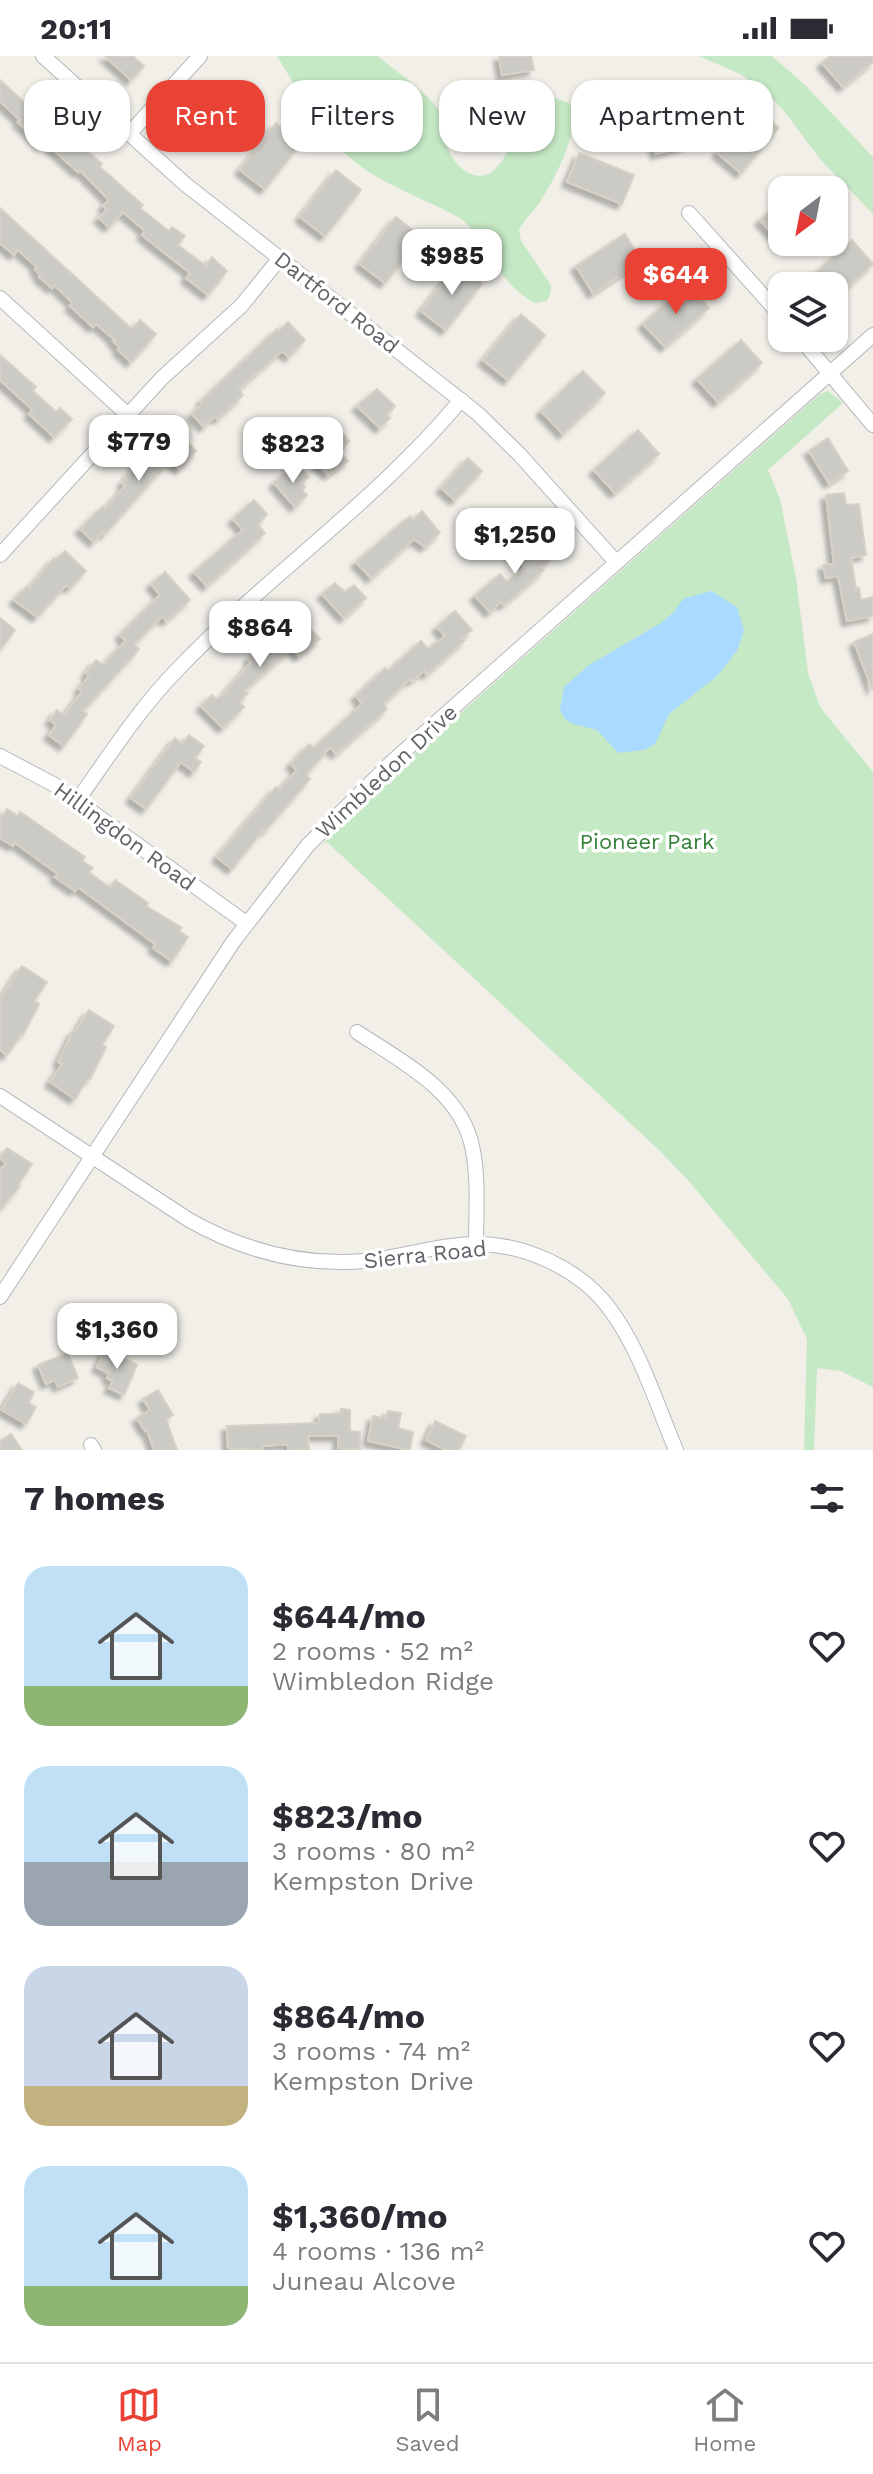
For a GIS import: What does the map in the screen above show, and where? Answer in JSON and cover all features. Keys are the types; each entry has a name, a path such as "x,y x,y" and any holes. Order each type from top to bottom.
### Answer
{"street":[{"name":"Dartford Road","path":"43,56 69,80"},
{"path":"130,133 200,56"},
{"name":"Dartford Road","path":"130,135 185,184 461,400 519,454 616,562"},
{"path":"689,213 768,301"},
{"path":"0,555 175,365 241,306 280,258"},
{"path":"0,298 128,415"},
{"name":"Wimbledon Drive","path":"0,1297 246,923 287,870 340,811 873,335"},
{"path":"812,352 873,425"},
{"path":"77,801 134,721 177,670 391,477 461,400"},
{"name":"Hillingdon Road","path":"0,756 35,773 77,801 246,923"},
{"path":"357,1032 430,1081 466,1126 475,1163 476,1244"},
{"name":"Sierra Road","path":"0,1096 212,1233 262,1252 289,1258 347,1262 476,1244 529,1252 562,1267 607,1304 632,1344 676,1450"}],"green space":[{"path":"277,56 378,56 408,80 292,80"},
{"path":"699,56 772,56 805,85 873,157 873,214 848,188 848,176 836,176 773,99 773,80 749,80"},
{"path":"423,94 439,112 439,152 450,152 457,164 476,176 490,173 508,152 555,152 555,98 569,103 571,133 566,151 542,199 519,230 521,241 551,285 547,301 535,303 510,284 479,238 460,218 355,162 344,152 423,152"},
{"name":"Pioneer Park","path":"828,391 843,403 768,470 780,499 796,578 808,673 820,707 873,772 873,1387 841,1371 817,1368 814,1450 804,1450 807,1339 788,1299 659,1150 327,842 321,846 393,773 820,394"}],"water":[{"path":"711,591 737,607 744,630 737,651 717,676 669,714 655,744 644,750 618,753 597,730 565,719 560,710 564,687 589,665 661,623 683,599"}],"building":[{"path":"105,56 133,56 144,66 131,80"},
{"path":"499,56 531,56 534,70 502,75"},
{"path":"830,56 873,56 873,62 843,87 822,63"},
{"path":"0,80 24,102 24,128 18,122 20,120 0,101"},
{"path":"276,123 281,127 281,152 294,152 265,189 240,170 254,152 265,152 265,137"},
{"path":"56,152 88,152 102,164 100,167 143,205 140,208 169,231 172,227 185,236 178,245 206,266 212,257 227,271 208,295 186,278 190,273 142,235 145,231 123,212 109,227 99,218 107,209 103,206 109,200 80,170 78,172"},
{"path":"718,152 759,152 741,173"},
{"path":"579,153 634,175 622,204 567,182"},
{"path":"336,170 361,190 325,236 300,217"},
{"path":"0,208 132,329 140,320 156,334 131,362 118,350 120,348 115,340 96,324 93,327 70,306 73,303 54,285 52,288 39,277 37,267 18,250 14,255 0,243"},
{"path":"768,213 768,229 760,220"},
{"path":"396,217 421,237 385,283 360,264"},
{"path":"625,234 642,261 593,293 576,266"},
{"path":"852,240 873,264 848,286 848,272 817,272 834,256 848,256 848,244"},
{"path":"457,264 482,284 446,330 421,311"},
{"path":"687,284 709,308 665,347 643,324"},
{"path":"521,314 545,335 508,380 483,360"},
{"path":"288,322 305,340 289,357 282,351 239,389 243,395 218,419 215,416 204,427 192,414 203,403 201,401"},
{"path":"741,340 762,363 718,402 697,379"},
{"path":"0,355 36,387 33,391 56,412 60,408 72,419 54,437 29,414 33,410 0,380"},
{"path":"583,371 605,393 563,434 541,411"},
{"path":"377,389 395,406 387,415 390,418 380,428 357,406"},
{"path":"336,426 349,441 340,452 348,461 328,475 316,462 323,456 314,446"},
{"path":"638,430 659,454 615,493 594,470"},
{"path":"175,431 196,451 180,469 170,460 105,534 103,532 94,542 80,529 103,506 105,509 125,486 122,483 130,473 163,438 166,440"},
{"path":"828,438 848,471 829,483 809,451"},
{"path":"468,458 482,471 455,500 441,488"},
{"path":"296,463 309,477 302,483 305,487 302,490 307,495 295,507 274,483"},
{"path":"844,493 846,505 859,504 866,555 851,558 856,589 859,588 861,600 873,597 873,616 847,621 838,576 826,578 823,565 834,564 826,495"},
{"path":"254,500 267,514 258,525 265,533 207,586 194,572 243,530 233,519"},
{"path":"422,511 440,533 425,547 414,539 371,578 356,562 410,516 413,520"},
{"path":"531,537 551,559 533,580 504,605 501,602 490,612 475,596 500,574 507,582 525,567 513,553"},
{"path":"65,551 86,571 70,588 66,585 37,617 14,600 27,586 29,589 54,558 56,560"},
{"path":"165,572 190,600 166,621 162,616 134,645 139,649 83,711 87,714 64,746 49,735 56,725 50,720 57,710 64,716 82,691 79,689 89,676 86,673 96,660 103,665 126,641 120,635 160,595 151,584"},
{"path":"335,583 345,592 354,585 366,598 344,618 322,594"},
{"path":"455,611 472,630 462,638 465,640 427,674 424,671 412,681 410,679 383,704 387,709 336,754 330,747 306,775 310,779 232,869 217,857 276,787 279,790 297,770 291,764 309,744 314,748 362,704 356,696 385,668 388,671 421,641 428,649 445,636 437,627"},
{"path":"0,618 15,630 0,650"},
{"path":"300,618 320,639 299,656 292,648 245,690 248,693 239,702 244,707 223,728 201,706 212,695 216,699 223,695 251,662 248,659 289,623 292,626"},
{"path":"873,634 873,688 872,689 854,642"},
{"path":"189,735 204,746 195,758 201,762 194,772 181,762 146,809 131,798 175,738 182,744"},
{"path":"7,809 18,816 20,812 85,857 82,861 93,868 89,872 110,888 115,880 148,903 146,906 182,928 179,931 188,937 172,961 153,948 155,944 78,887 75,891 55,877 58,874 15,843 13,846 0,838 0,821"},
{"path":"22,966 47,982 34,1001 39,1004 23,1035 7,1055 0,1050 0,999"},
{"path":"89,1010 114,1026 102,1045 106,1047 90,1079 75,1099 50,1082 62,1064 58,1062 73,1031"},
{"path":"7,1148 32,1164 20,1186 0,1210 0,1170 6,1163 0,1158"},
{"path":"105,1349 137,1365 124,1395 109,1388 113,1381 107,1378 109,1374 97,1367"},
{"path":"68,1353 78,1378 58,1387 55,1380 46,1384 38,1365"},
{"path":"18,1383 34,1392 29,1403 36,1407 26,1424 2,1410"},
{"path":"158,1390 173,1415 166,1419 177,1450 154,1450 147,1430 137,1418 150,1410 143,1399"},
{"path":"341,1409 350,1410 350,1431 360,1432 360,1449 338,1448 339,1436 308,1436 309,1449 288,1450 288,1444 263,1446 263,1450 228,1448 227,1426 319,1423 320,1414 341,1414"},
{"path":"388,1411 401,1413 398,1428 413,1432 410,1450 368,1441 373,1416 386,1419"},
{"path":"435,1421 466,1436 459,1450 446,1450 426,1440"},
{"path":"11,1434 22,1450 0,1450 0,1442"}]}
